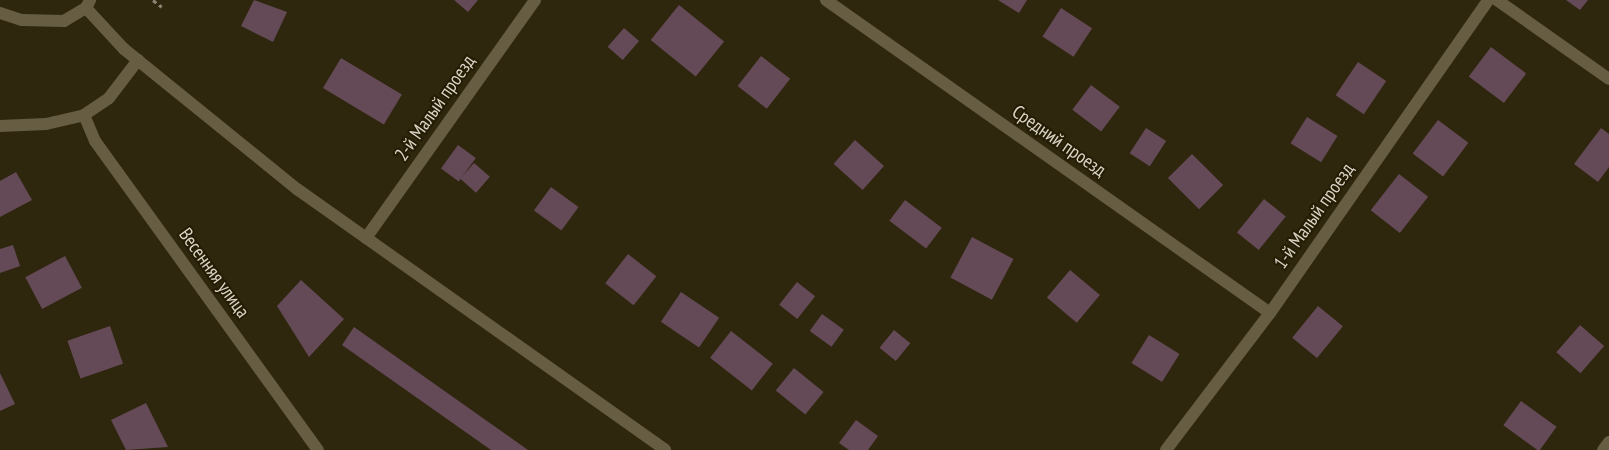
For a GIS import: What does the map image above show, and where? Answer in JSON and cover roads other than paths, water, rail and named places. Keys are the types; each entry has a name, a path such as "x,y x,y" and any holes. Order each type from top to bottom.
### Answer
{"street":[{"name":"2-й Малый проезд","path":"366,238 535,0"},
{"name":"Средний проезд","path":"826,0 1270,312"},
{"name":"1-й Малый проезд","path":"1166,450 1270,312 1488,0"},
{"path":"1497,0 1609,79"},
{"path":"0,13 22,20 64,21 88,4 138,60 297,189 664,450"},
{"path":"0,126 46,124 84,115 109,98 138,60"},
{"name":"Весенняя улица","path":"84,115 95,141 318,450"},
{"path":"1603,450 1609,442"}]}
